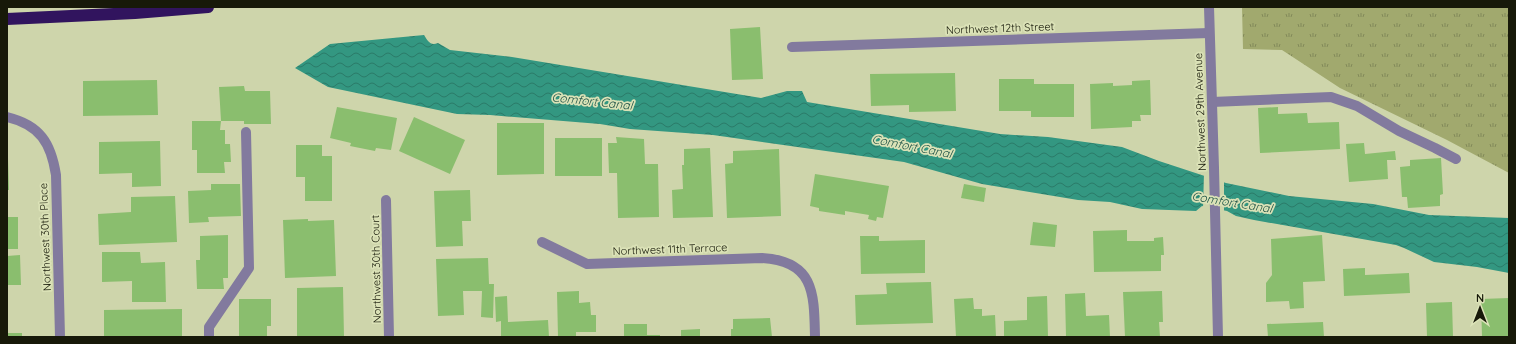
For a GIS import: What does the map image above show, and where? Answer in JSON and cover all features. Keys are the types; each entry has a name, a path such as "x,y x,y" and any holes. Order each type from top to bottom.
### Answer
{"highway":[{"path":"7,19 135,13 208,7"}],"street":[{"name":"Northwest 29th Avenue","path":"1209,7 1218,337"},
{"name":"Northwest 12th Street","path":"792,47 1209,33"},
{"path":"1212,102 1331,97 1357,106 1399,131 1456,159"},
{"name":"Northwest 30th Place","path":"7,117 28,124 44,138 51,155 56,175 60,337"},
{"path":"209,337 209,327 249,268 246,132"},
{"name":"Northwest 30th Court","path":"386,200 389,337"},
{"name":"Northwest 11th Terrace","path":"542,242 587,264 762,258 787,263 801,271 810,288 813,299 815,337"}],"green space":[{"path":"1242,7 1509,7 1509,173 1447,140 1340,88 1282,50 1243,49"}],"water":[{"name":"Comfort Canal","path":"424,35 431,43 438,43 450,50 512,57 761,98 787,91 802,91 807,102 1000,134 1048,137 1122,147 1226,183 1289,196 1373,204 1429,215 1509,218 1509,273 1477,267 1434,262 1396,245 1254,220 1236,216 1227,211 1202,206 1196,211 1142,209 1110,202 1078,200 982,184 904,162 713,135 630,129 600,124 490,115 457,114 328,87 295,68 330,44"}],"pier":[{"path":"1204,173 1224,180 1224,212 1203,208"}],"building":[{"path":"760,27 763,79 732,80 730,29"},
{"path":"955,73 956,111 909,112 909,105 871,106 870,74"},
{"path":"999,79 1034,79 1034,84 1074,84 1074,117 1031,117 1031,111 999,111"},
{"path":"157,80 158,115 83,116 83,81"},
{"path":"1150,80 1151,115 1140,115 1141,121 1132,121 1132,127 1091,129 1090,84 1113,83 1113,86 1132,85 1132,81"},
{"path":"244,86 245,91 270,91 271,124 244,124 244,121 221,121 219,87"},
{"path":"337,107 397,118 391,150 376,148 375,151 350,146 351,143 330,138"},
{"path":"1278,107 1278,114 1307,113 1308,123 1339,122 1340,149 1260,153 1258,108"},
{"path":"414,117 465,140 450,174 399,151"},
{"path":"192,121 221,121 220,130 225,130 225,144 230,144 231,162 224,162 225,173 197,173 197,150 192,150"},
{"path":"497,123 544,123 544,174 497,175"},
{"path":"616,137 644,139 645,164 658,164 659,217 618,218 617,173 609,173 608,143 617,143"},
{"path":"555,138 602,138 602,176 555,176"},
{"path":"160,141 161,186 132,187 132,173 99,174 99,142"},
{"path":"1364,143 1365,154 1395,151 1396,160 1387,160 1388,179 1349,182 1346,144"},
{"path":"296,145 322,145 322,156 332,156 332,201 305,201 305,177 296,177"},
{"path":"710,148 713,217 673,218 672,190 683,189 682,165 684,165 684,149"},
{"path":"779,149 781,216 727,218 725,164 733,163 733,151"},
{"path":"8,158 9,190 7,190"},
{"path":"1441,158 1443,194 1440,195 1440,206 1408,208 1407,197 1402,197 1400,167 1410,166 1410,160"},
{"path":"815,174 889,186 883,218 877,217 876,221 868,219 869,215 845,211 845,215 819,211 819,208 810,206"},
{"path":"211,184 240,184 241,216 208,217 209,222 189,223 188,191 211,190"},
{"path":"964,184 986,188 984,202 961,198"},
{"path":"470,190 471,221 462,221 463,246 436,247 434,191"},
{"path":"175,196 177,242 99,245 98,214 131,212 131,197"},
{"path":"7,217 18,217 18,249 7,249"},
{"path":"308,219 308,221 334,220 336,276 285,278 283,220"},
{"path":"1033,222 1057,225 1055,247 1030,245"},
{"path":"1127,230 1127,241 1154,241 1154,238 1163,237 1164,255 1161,255 1161,271 1094,272 1093,231"},
{"path":"228,235 228,278 223,278 224,289 197,289 196,260 200,260 200,236"},
{"path":"1322,235 1325,281 1303,282 1304,308 1290,309 1289,301 1266,302 1266,283 1272,275 1271,239"},
{"path":"860,236 879,236 879,241 925,240 925,273 861,274"},
{"path":"102,252 140,252 141,263 165,262 166,302 132,302 132,281 102,282"},
{"path":"20,255 21,285 7,285 7,256"},
{"path":"488,258 489,284 494,284 493,318 481,317 482,291 463,291 464,315 438,316 436,259"},
{"path":"1365,268 1365,275 1409,273 1410,293 1344,296 1343,269"},
{"path":"931,282 933,323 856,325 855,295 887,294 886,283"},
{"path":"343,287 344,337 297,337 297,288"},
{"path":"579,291 579,303 590,302 591,315 596,315 596,332 576,332 576,337 558,337 557,292"},
{"path":"1162,291 1163,322 1159,322 1160,337 1125,337 1123,292"},
{"path":"1085,293 1086,316 1109,315 1110,337 1066,337 1065,294"},
{"path":"507,296 508,322 548,320 549,337 501,337 501,321 496,322 495,297"},
{"path":"1047,296 1048,337 1004,337 1004,321 1027,320 1027,297"},
{"path":"973,298 974,309 982,309 982,316 995,315 996,337 956,337 954,299"},
{"path":"1509,298 1509,337 1482,337 1481,299"},
{"path":"239,299 271,299 271,326 267,326 267,337 239,337"},
{"path":"1452,302 1453,337 1427,337 1426,303"},
{"path":"182,309 182,337 104,337 104,310"},
{"path":"770,318 772,337 731,337 733,319"},
{"path":"1323,322 1324,337 1268,337 1267,324"},
{"path":"624,324 647,324 647,335 660,335 660,337 624,337"},
{"path":"700,329 700,337 681,337 681,330"},
{"path":"7,333 22,333 22,337 7,337"}]}
